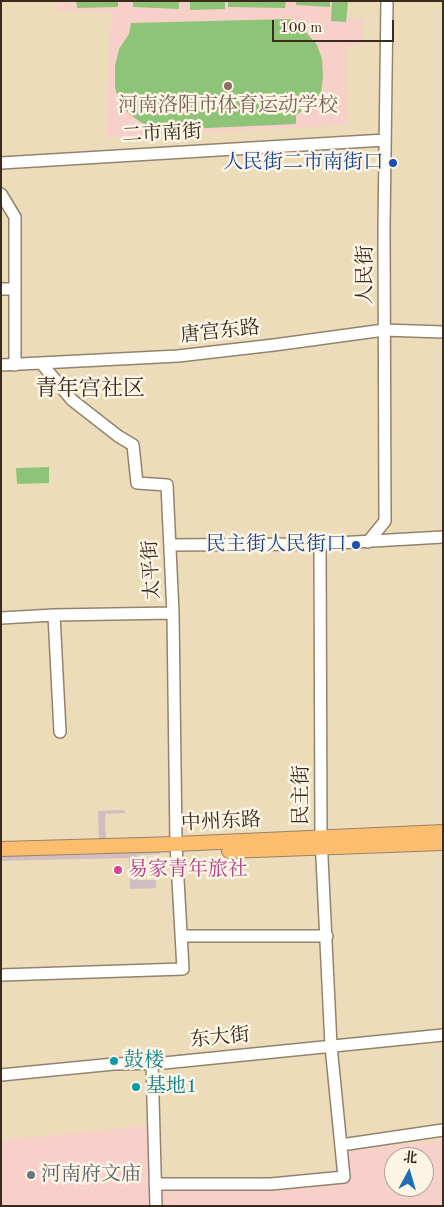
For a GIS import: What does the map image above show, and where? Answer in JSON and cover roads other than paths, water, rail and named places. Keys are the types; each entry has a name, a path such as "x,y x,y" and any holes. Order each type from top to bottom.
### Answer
{"main road":[{"name":"中州东路","path":"321,843 443,832"},
{"name":"中州东路","path":"1,858 177,848 321,843 443,843"},
{"name":"中州东路","path":"1,849 177,848"}],"street":[{"name":"人民街","path":"368,542 385,521 384,330 387,1"},
{"name":"二市南街","path":"1,163 385,140"},
{"path":"1,194 15,217 15,365"},
{"path":"1,289 15,289"},
{"name":"唐宫东路","path":"1,365 178,356 384,330 443,332"},
{"name":"太平街","path":"1,976 183,969 177,848 173,613 167,485 137,483 133,446 72,400 42,364"},
{"path":"170,545 320,544 443,537"},
{"name":"民主街","path":"156,1184 271,1184 344,1177 331,1046 321,843 320,544"},
{"path":"1,618 173,613"},
{"path":"54,615 60,732"},
{"path":"181,936 327,936"},
{"name":"东大街","path":"1,1075 114,1064 152,1063 443,1035"},
{"path":"152,1063 156,1206"},
{"path":"341,1145 443,1130"}],"place":[{"name":"河南洛阳市体育运动学校","path":"228,86"},
{"name":"人民街二市南街口","path":"393,163"},
{"name":"民主街人民街口","path":"356,545"},
{"name":"易家青年旅社","path":"118,870"},
{"name":"鼓楼","path":"114,1061"},
{"name":"基地1","path":"136,1087"},
{"name":"河南府文庙","path":"31,1175"}],"district":[{"name":"青年宫社区","path":"90,389"}]}
